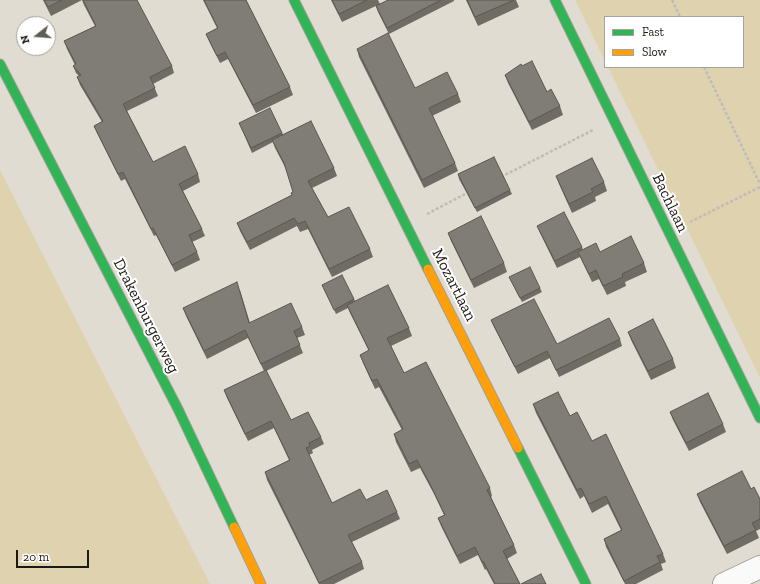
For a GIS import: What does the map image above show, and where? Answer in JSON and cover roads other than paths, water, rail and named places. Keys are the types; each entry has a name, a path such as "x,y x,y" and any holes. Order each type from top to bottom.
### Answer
{"street":[{"name":"Mozartlaan","path":"294,0 586,584"},
{"name":"Bachlaan","path":"555,0 760,418"},
{"name":"Drakenburgerweg","path":"0,64 178,409 261,584"},
{"path":"724,584 760,567"}]}
